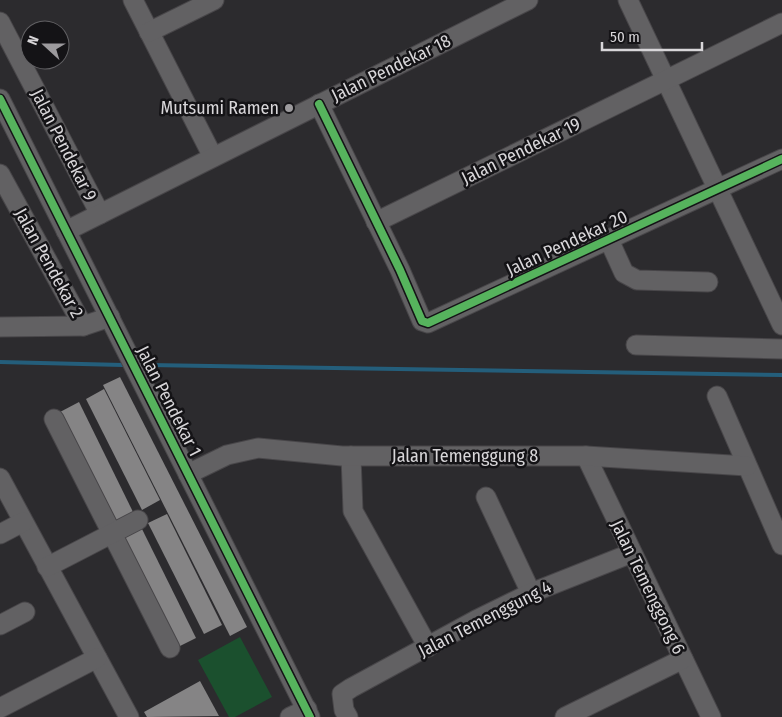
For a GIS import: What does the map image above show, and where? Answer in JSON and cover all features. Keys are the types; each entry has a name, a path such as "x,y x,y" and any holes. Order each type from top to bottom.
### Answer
{"street":[{"path":"133,0 213,157"},
{"path":"149,32 214,0"},
{"name":"Jalan Pendekar 18","path":"66,231 528,0"},
{"path":"628,0 718,188 774,292 782,325"},
{"name":"Jalan Pendekar 9","path":"0,22 100,214"},
{"name":"Jalan Pendekar 19","path":"376,222 782,23"},
{"name":"Jalan Pendekar 1","path":"0,99 7,130 66,231 110,317 188,474 302,714"},
{"path":"319,104 376,222"},
{"name":"Jalan Pendekar 20","path":"376,222 422,321 428,323 782,159"},
{"name":"Jalan Pendekar 2","path":"0,174 84,326"},
{"path":"609,240 624,273 637,280 708,282"},
{"path":"0,327 84,326 110,317"},
{"path":"636,344 782,349"},
{"path":"717,396 782,545"},
{"path":"54,419 170,648"},
{"name":"Jalan Temenggung 8","path":"188,474 227,455 258,448 351,456 586,456 747,466"},
{"path":"351,456 353,510 428,647"},
{"name":"Jalan Temenggong 6","path":"586,456 711,717"},
{"path":"0,478 129,717"},
{"path":"486,497 531,593"},
{"path":"47,567 138,520"},
{"path":"0,534 23,522"},
{"name":"Jalan Temenggung 4","path":"348,717 344,710 342,694 476,620 531,593 632,553"},
{"path":"0,625 25,612"},
{"path":"0,708 97,658"},
{"path":"564,717 683,659"}],"green space":[{"path":"240,637 272,697 235,717 229,717 198,660"}],"building":[{"path":"120,377 247,627 230,636 103,385"},
{"path":"104,389 160,500 142,510 86,399"},
{"path":"79,402 134,514 116,523 60,412"},
{"path":"167,514 222,625 204,634 148,523"},
{"path":"141,527 196,638 178,647 123,536"},
{"path":"200,681 219,716 147,717 144,712"}],"waterway":[{"path":"0,362 123,365"},
{"path":"149,365 782,375"}],"cycle path":[{"path":"0,99 310,717"},
{"path":"319,104 400,270 422,321 428,323 782,159"}],"place":[{"name":"Mutsumi Ramen","path":"289,108"}]}
